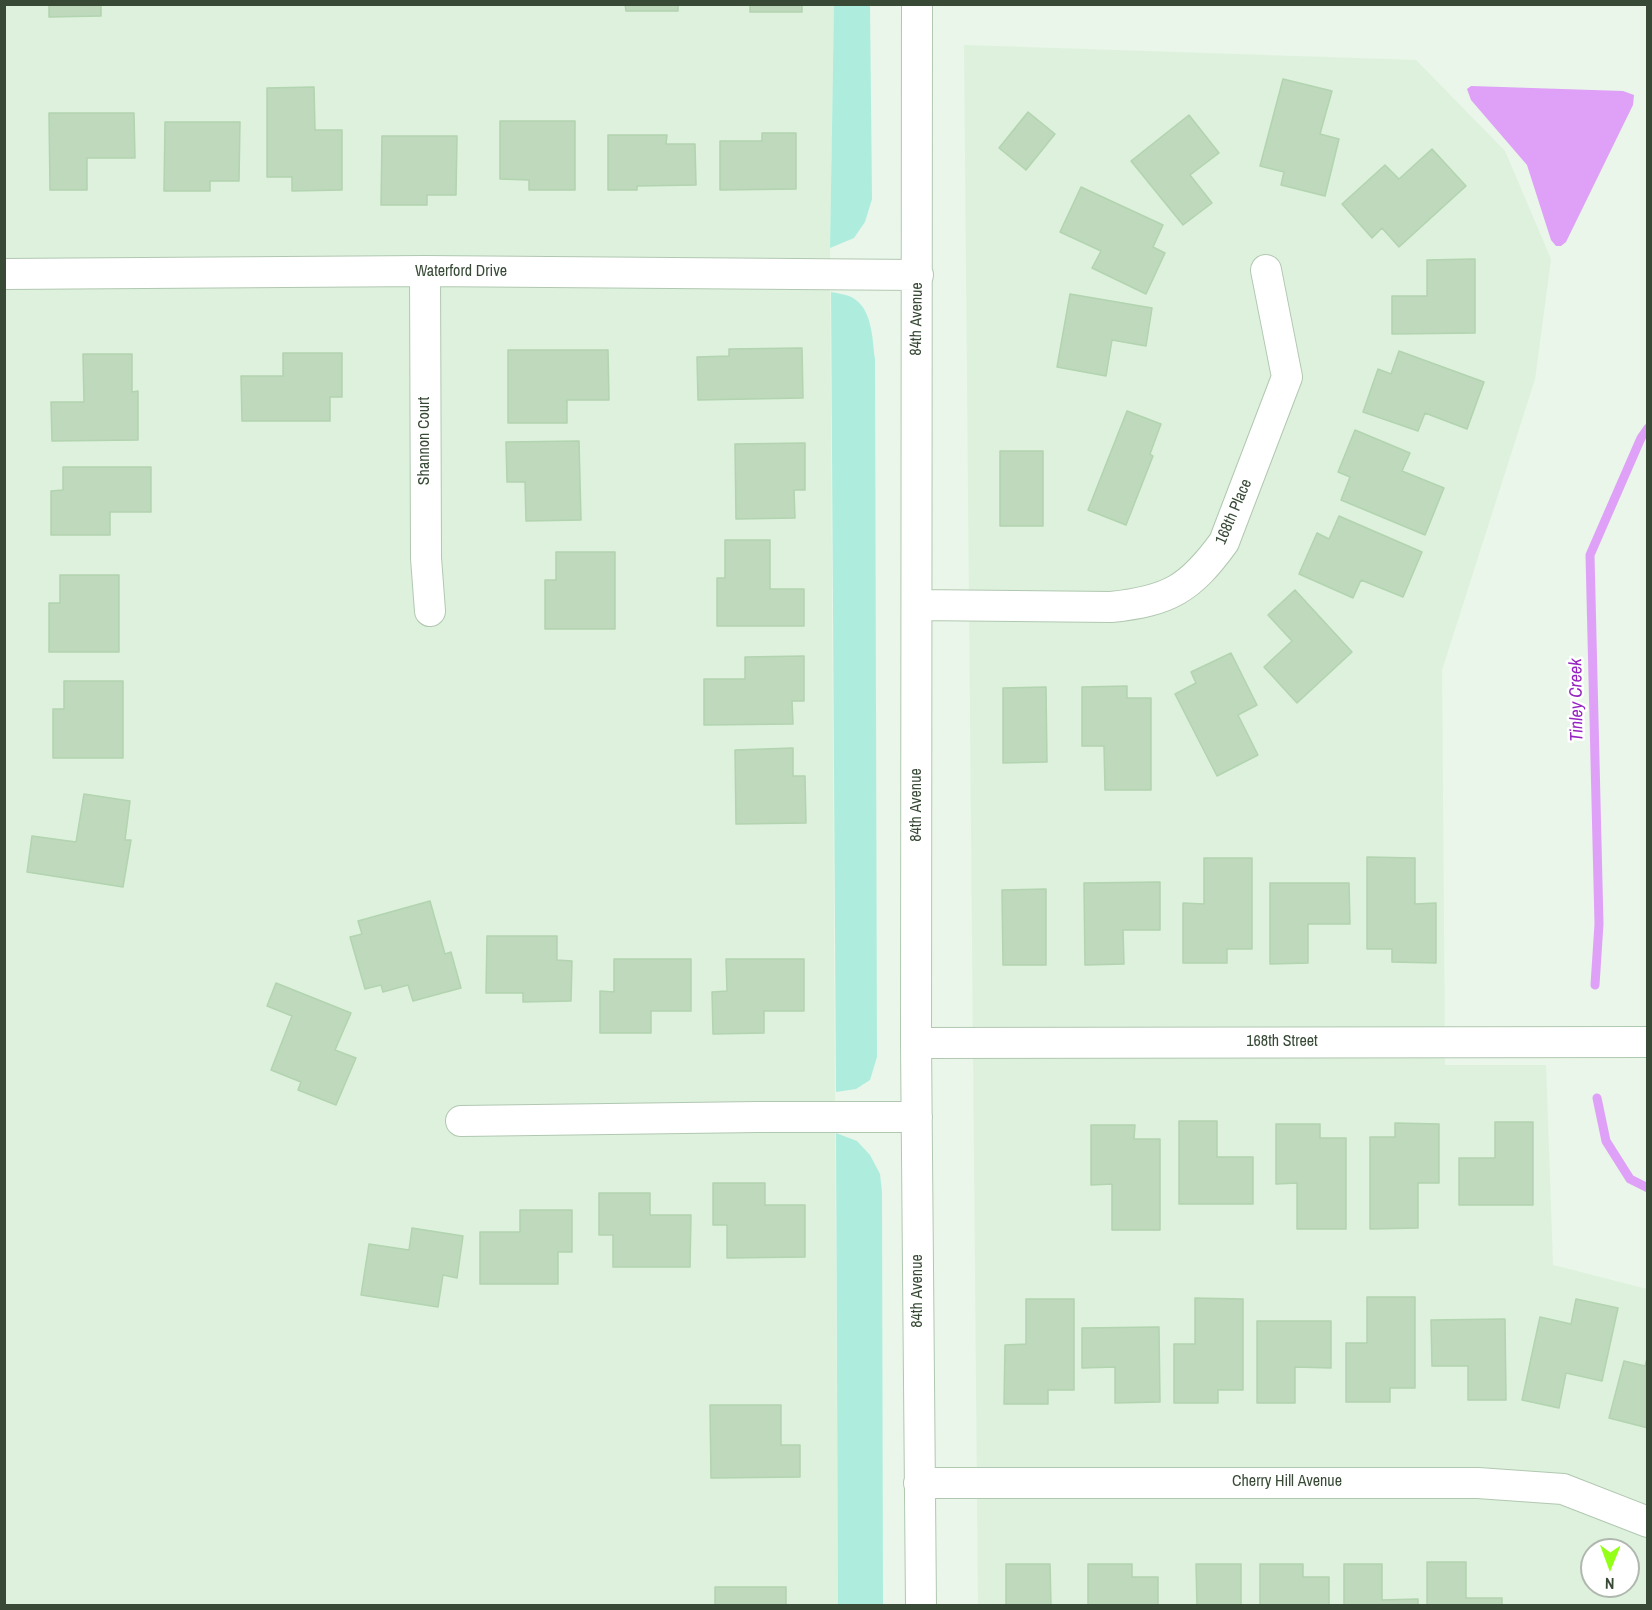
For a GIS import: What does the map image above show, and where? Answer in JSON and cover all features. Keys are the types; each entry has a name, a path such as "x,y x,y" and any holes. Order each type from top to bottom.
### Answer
{"street":[{"name":"84th Avenue","path":"917,4 916,1043 921,1605"},
{"name":"168th Place","path":"918,605 1112,607 1139,604 1167,596 1188,583 1202,570 1224,542 1287,377 1266,270"},
{"name":"Waterford Drive","path":"4,274 425,271 918,275"},
{"name":"Shannon Court","path":"425,271 426,558 430,611"},
{"name":"168th Street","path":"916,1043 1647,1042"},
{"path":"461,1121 917,1117"},
{"name":"Cherry Hill Avenue","path":"920,1483 1478,1483 1563,1489 1647,1522"}],"shaded area":[{"path":"5,5 834,5 830,248 838,1605 5,1606"},
{"path":"834,5 870,5 872,199 865,222 854,238 830,248"},
{"path":"964,45 1416,60 1505,151 1551,259 1535,379 1442,670 1445,1065 1546,1065 1553,1265 1647,1289 1647,1605 978,1605"},
{"path":"1471,86 1623,91 1634,95 1633,105 1566,242 1561,246 1556,246 1551,240 1527,165 1471,100 1467,89"},
{"path":"831,292 849,296 863,307 870,323 875,359 877,1057 870,1080 856,1089 836,1092"},
{"path":"836,1133 857,1141 870,1155 880,1174 882,1192 883,1605 838,1605"}],"building":[{"path":"49,4 101,4 101,16 49,17"},
{"path":"625,4 678,4 678,11 626,11"},
{"path":"750,4 802,4 802,12 750,12"},
{"path":"1283,79 1332,91 1320,134 1339,139 1325,196 1281,185 1284,172 1260,166"},
{"path":"314,87 315,130 342,130 342,190 292,191 292,177 267,177 267,88"},
{"path":"1028,112 1055,134 1026,170 999,148"},
{"path":"49,113 134,113 135,158 87,158 87,190 50,190"},
{"path":"1189,115 1219,153 1190,175 1212,203 1183,225 1131,161"},
{"path":"500,121 575,121 575,190 529,190 529,180 500,179"},
{"path":"165,122 240,122 239,181 210,181 210,191 164,191"},
{"path":"762,133 796,133 796,189 720,190 720,141 762,141"},
{"path":"608,135 667,135 666,144 695,144 696,185 637,186 637,190 608,190"},
{"path":"382,136 457,136 456,195 427,195 427,205 381,205"},
{"path":"1432,149 1466,186 1399,247 1382,228 1372,238 1342,204 1385,165 1399,179"},
{"path":"1081,187 1163,225 1153,247 1165,253 1146,294 1092,268 1101,251 1060,232"},
{"path":"1475,259 1475,333 1392,334 1392,296 1427,296 1427,260"},
{"path":"1070,294 1152,308 1146,346 1112,340 1106,376 1057,367"},
{"path":"802,348 803,398 698,400 697,357 729,356 729,349"},
{"path":"508,350 608,350 609,400 567,400 567,423 508,423"},
{"path":"1399,351 1484,382 1467,429 1425,413 1418,431 1363,412 1378,369 1391,374"},
{"path":"283,353 342,353 342,397 330,397 330,421 242,421 241,376 283,376"},
{"path":"83,354 132,354 132,392 138,391 138,440 52,441 51,402 84,402"},
{"path":"1127,411 1161,424 1150,454 1153,456 1126,525 1088,510"},
{"path":"1355,430 1410,453 1402,471 1444,488 1425,535 1341,500 1350,477 1338,472"},
{"path":"579,441 581,520 526,521 525,482 507,482 506,442"},
{"path":"805,443 805,490 794,490 795,518 736,519 735,444"},
{"path":"1000,451 1043,451 1043,526 1000,526"},
{"path":"63,467 151,467 151,512 110,512 110,535 51,535 51,491 63,490"},
{"path":"1339,516 1422,552 1403,597 1361,580 1353,598 1299,574 1317,533 1329,539"},
{"path":"725,540 770,540 770,589 804,589 804,626 717,626 717,578 725,578"},
{"path":"556,552 615,552 615,629 545,629 545,580 556,580"},
{"path":"60,575 119,575 119,652 49,652 49,603 60,603"},
{"path":"1295,590 1352,652 1297,703 1264,667 1292,641 1268,615"},
{"path":"1231,653 1257,705 1238,715 1258,755 1217,776 1175,694 1196,683 1191,672"},
{"path":"804,656 804,701 792,701 793,724 704,725 704,679 745,679 745,657"},
{"path":"64,681 123,681 123,758 53,758 53,709 64,709"},
{"path":"1127,686 1127,698 1151,698 1151,790 1105,790 1104,746 1082,746 1082,687"},
{"path":"1046,687 1047,762 1003,763 1003,688"},
{"path":"793,748 793,776 805,776 806,823 736,824 735,750"},
{"path":"84,794 130,801 125,840 131,840 123,887 27,872 32,836 76,842"},
{"path":"1367,857 1415,858 1415,904 1436,903 1436,963 1392,962 1392,949 1367,949"},
{"path":"1204,858 1252,858 1252,949 1227,949 1227,963 1183,963 1183,903 1204,904"},
{"path":"1160,882 1160,930 1123,930 1124,964 1085,965 1084,883"},
{"path":"1270,883 1349,883 1350,924 1308,924 1308,963 1270,964"},
{"path":"1046,889 1046,965 1003,965 1002,890"},
{"path":"430,901 445,954 451,952 461,988 413,1001 408,985 383,992 381,985 365,989 350,937 362,934 358,921"},
{"path":"487,936 557,936 557,960 572,961 571,1001 523,1002 523,993 486,993"},
{"path":"614,959 691,959 691,1011 651,1011 651,1033 600,1033 600,991 614,992"},
{"path":"726,959 804,959 804,1011 764,1011 764,1033 713,1034 712,992 727,991"},
{"path":"276,983 351,1013 335,1050 356,1058 336,1105 298,1090 301,1082 271,1070 292,1016 267,1006"},
{"path":"1179,1121 1217,1121 1217,1157 1253,1157 1253,1204 1179,1204"},
{"path":"1495,1122 1533,1122 1533,1205 1459,1205 1459,1158 1495,1158"},
{"path":"1395,1123 1439,1124 1439,1183 1418,1183 1418,1228 1370,1229 1370,1137 1395,1137"},
{"path":"1276,1124 1320,1124 1320,1138 1346,1138 1346,1229 1297,1229 1297,1183 1276,1184"},
{"path":"1091,1125 1135,1125 1134,1139 1160,1139 1160,1230 1112,1230 1112,1184 1091,1185"},
{"path":"713,1183 765,1183 765,1205 805,1205 805,1257 727,1258 727,1225 713,1225"},
{"path":"599,1193 650,1193 650,1215 691,1215 690,1267 613,1267 613,1235 599,1235"},
{"path":"520,1210 572,1210 572,1252 558,1252 558,1284 480,1284 480,1232 520,1232"},
{"path":"412,1228 463,1236 457,1278 443,1275 438,1307 361,1295 369,1244 409,1250"},
{"path":"1367,1297 1415,1297 1415,1388 1390,1388 1390,1402 1346,1402 1346,1343 1367,1343"},
{"path":"1195,1298 1243,1299 1243,1390 1218,1390 1218,1403 1174,1403 1174,1344 1195,1344"},
{"path":"1026,1299 1074,1299 1074,1390 1048,1390 1048,1404 1004,1404 1005,1345 1026,1344"},
{"path":"1576,1299 1618,1308 1602,1381 1566,1373 1559,1408 1522,1400 1540,1317 1571,1324"},
{"path":"1505,1319 1506,1400 1468,1400 1468,1366 1432,1366 1431,1320"},
{"path":"1257,1321 1331,1321 1331,1368 1295,1367 1295,1403 1257,1403"},
{"path":"1159,1327 1160,1402 1115,1403 1115,1367 1082,1368 1082,1328"},
{"path":"1648,1355 1648,1428 1609,1418 1624,1361 1645,1366"},
{"path":"710,1405 781,1405 781,1445 800,1445 800,1477 711,1478"},
{"path":"1427,1562 1466,1562 1466,1598 1502,1598 1502,1606 1427,1606"},
{"path":"1006,1564 1050,1564 1051,1606 1006,1606"},
{"path":"1088,1564 1132,1564 1132,1577 1158,1577 1158,1606 1088,1606"},
{"path":"1196,1564 1241,1564 1241,1606 1197,1606"},
{"path":"1260,1564 1303,1564 1303,1577 1329,1577 1329,1606 1260,1606"},
{"path":"1344,1564 1382,1564 1382,1600 1418,1599 1418,1606 1344,1606"},
{"path":"715,1587 786,1587 786,1606 715,1606"}],"waterway":[{"name":"Tinley Creek","path":"1595,985 1599,924 1590,555 1641,438 1648,428"},
{"name":"Tinley Creek","path":"1597,1098 1606,1141 1630,1179 1648,1188"}]}
